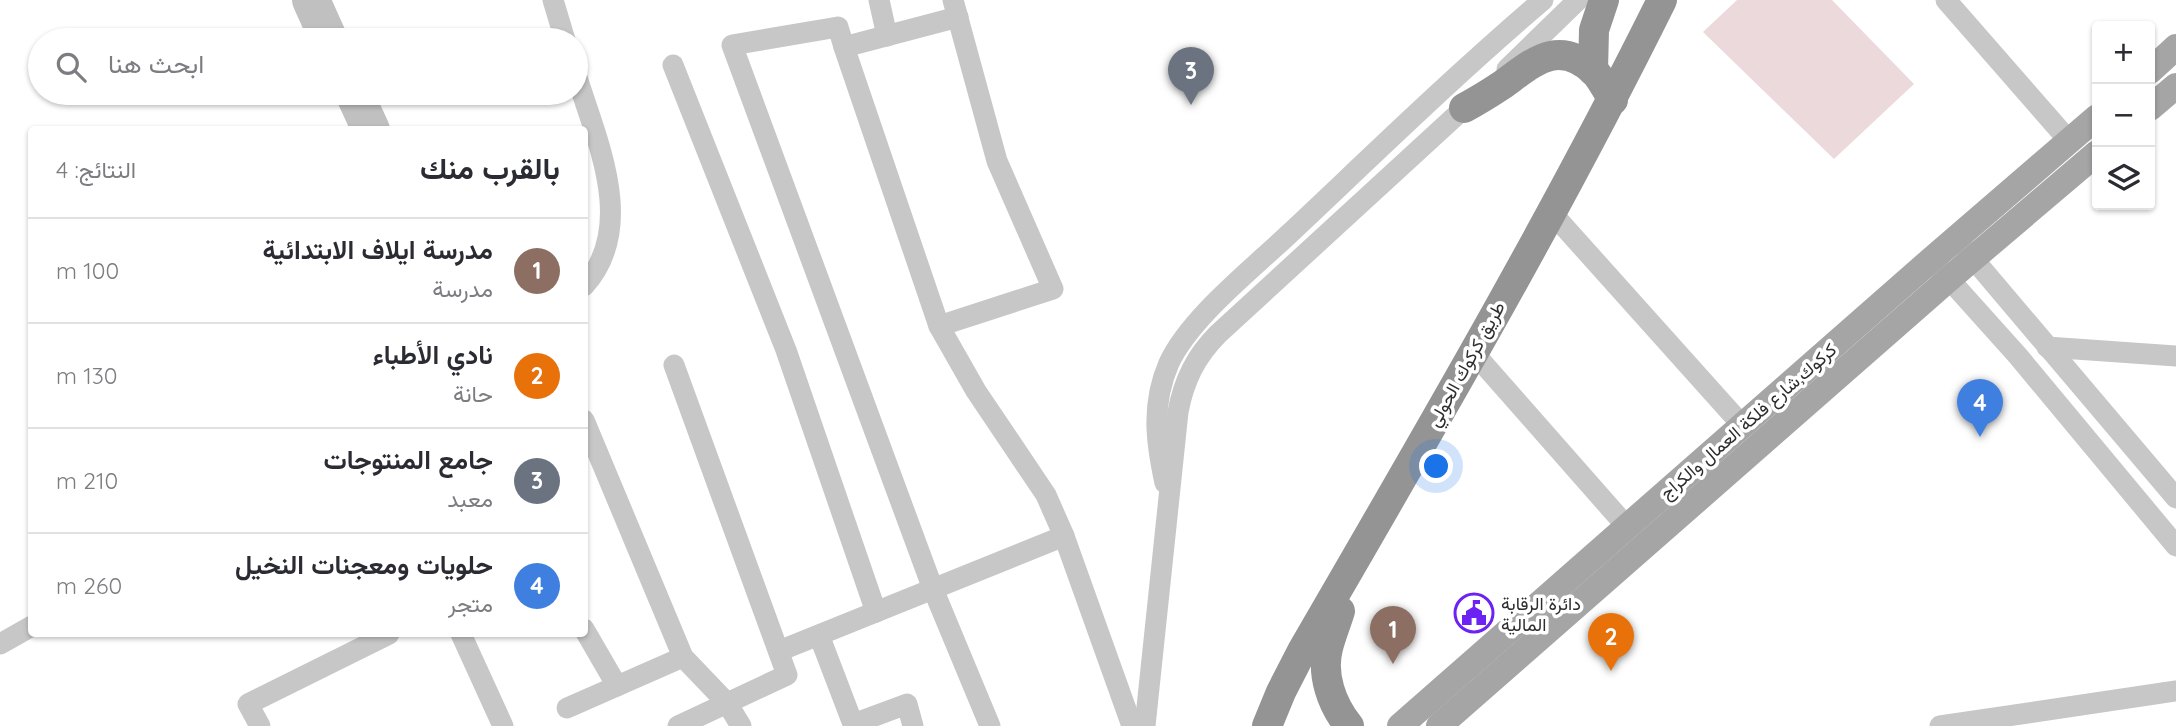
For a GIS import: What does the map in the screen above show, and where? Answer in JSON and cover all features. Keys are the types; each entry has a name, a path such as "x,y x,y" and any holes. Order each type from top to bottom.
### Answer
{"highway":[{"path":"1593,71 1594,30 1604,0"},
{"name":"طريق كركوك الحولي","path":"1267,726 1291,672 1613,100 1662,0"},
{"path":"1464,108 1538,59 1547,56 1566,57 1593,71 1613,100"},
{"path":"1348,572 1342,604 1327,651 1326,668 1334,702 1349,726"}],"main road":[{"path":"2155,66 2176,47"},
{"path":"2155,104 2176,86"},
{"name":"كركوك,شارع فلكة العمال والكراج","path":"1965,249 2092,122"},
{"name":"كركوك,شارع فلكة العمال والكراج","path":"1401,726 1742,425 1965,249 2092,157"},
{"name":"كركوك,شارع فلكة العمال والكراج","path":"1438,726 1940,269"}],"street":[{"path":"553,0 561,28"},
{"path":"879,0 887,36"},
{"path":"1169,502 1156,441 1158,401 1170,363 1191,329 1360,168 1543,0"},
{"path":"1145,726 1181,396 1189,373 1200,354 1218,334 1578,0"},
{"path":"1946,0 2070,142"},
{"path":"844,47 887,36 955,8 997,161 1053,289 939,326"},
{"path":"990,726 933,589 732,45 838,27 939,326 976,391 1046,495 1064,536 1132,726"},
{"path":"673,65 786,350 877,612"},
{"path":"585,105 610,191 611,211 605,251 588,281"},
{"path":"1551,212 1742,425"},
{"path":"1965,249 2176,498"},
{"path":"1940,269 2018,356 2176,546"},
{"path":"2048,347 2176,356"},
{"path":"1473,352 1628,528"},
{"path":"674,365 788,675 678,726"},
{"path":"588,430 683,657 727,703 741,726"},
{"path":"779,651 1064,536"},
{"path":"0,644 28,628"},
{"path":"819,635 853,724 908,704 913,726"},
{"path":"588,636 617,686"},
{"path":"260,726 248,704 383,637"},
{"path":"462,637 503,726"},
{"path":"567,708 683,657"},
{"path":"1950,725 2176,691"}],"shaded area":[{"path":"1737,0 1832,0 1914,84 1834,159 1703,32"}],"taxiway":[{"path":"311,0 324,28"},
{"path":"360,105 369,126"}],"place":[{"name":"جامع المنتوجات","path":"1191,105"},
{"name":"حلويات ومعجنات النخيل","path":"1980,437"},
{"name":"دائرة الرقابة المالية","path":"1474,613"},
{"name":"مدرسة ايلاف الابتدائية","path":"1393,664"},
{"name":"نادي الأطباء","path":"1611,671"}]}
